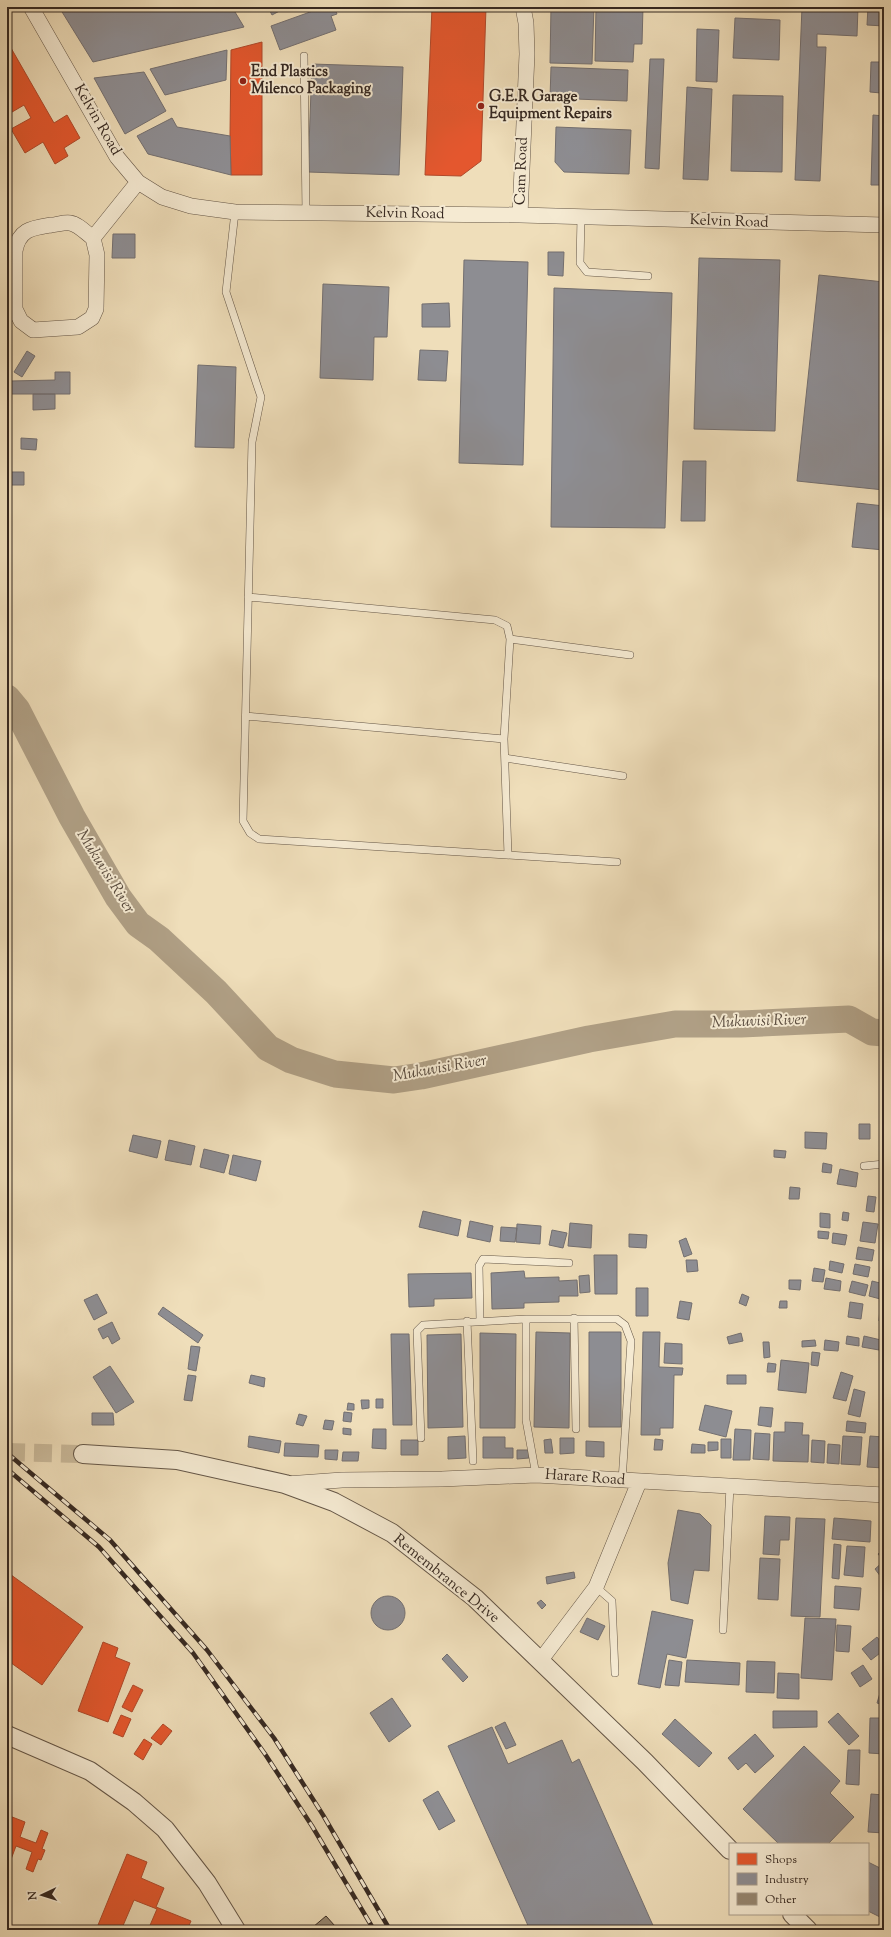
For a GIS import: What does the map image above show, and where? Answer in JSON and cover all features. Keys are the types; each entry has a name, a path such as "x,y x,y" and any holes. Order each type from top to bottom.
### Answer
{"street":[{"name":"Kelvin Road","path":"31,7 117,157 138,182 162,197 191,206 235,212 520,215 884,226"},
{"name":"Cam Road","path":"520,215 527,54 526,23 523,7"},
{"path":"93,238 138,182"},
{"path":"70,223 80,228 93,238 97,255 96,309 92,318 78,327 33,330 26,326 15,309 14,251 16,243 21,236 29,229 70,223"},
{"name":"Remembrance Drive","path":"83,1454 177,1460 285,1484 334,1502 392,1533 474,1598 646,1762 729,1849"},
{"name":"Harare Road","path":"285,1484 342,1480 442,1479 536,1475 884,1495"},
{"path":"540,1661 596,1587 639,1482"},
{"path":"7,1735 90,1771 134,1802 165,1829 207,1883 236,1930"},
{"path":"793,1915 808,1930"}],"lane":[{"path":"304,56 306,213"},
{"path":"235,212 226,292 262,397 252,442 243,821 250,833 260,839 617,862"},
{"path":"581,217 580,263 587,272 648,276"},
{"path":"248,597 496,620 507,626 510,639 504,740 508,855"},
{"path":"510,639 630,655"},
{"path":"246,716 504,740"},
{"path":"505,758 623,776"},
{"path":"864,1166 884,1164"},
{"path":"480,1321 479,1266 483,1259 569,1263"},
{"path":"574,1318 576,1429"},
{"path":"526,1319 526,1420 536,1475"},
{"path":"421,1438 417,1331 423,1325 526,1319 617,1319 625,1325 631,1341 622,1481"},
{"path":"467,1322 473,1461"},
{"path":"723,1630 730,1486"},
{"path":"596,1587 612,1601 615,1673"}],"building: Shops":[{"path":"432,7 486,7 481,161 461,176 425,175"},
{"path":"7,41 54,123 67,115 80,138 64,148 68,156 55,164 43,142 25,153 11,129 31,118 24,105 7,115"},
{"path":"262,42 262,175 231,175 231,50"},
{"path":"7,1572 83,1627 42,1685 7,1660"},
{"path":"103,1642 118,1648 115,1657 130,1663 108,1722 78,1711"},
{"path":"133,1685 143,1690 132,1712 122,1707"},
{"path":"121,1715 131,1719 123,1737 113,1733"},
{"path":"163,1724 172,1731 161,1745 151,1738"},
{"path":"144,1739 152,1744 143,1760 134,1754"},
{"path":"7,1815 25,1822 20,1837 36,1843 41,1830 48,1833 42,1849 45,1850 41,1860 38,1859 33,1872 26,1869 32,1852 16,1846 7,1870"},
{"path":"127,1854 147,1862 141,1878 164,1888 156,1907 191,1921 187,1930 148,1930 157,1909 134,1900 122,1928 128,1930 96,1930"}],"building: Industry":[{"path":"59,7 232,7 244,27 93,62"},
{"path":"268,7 287,7 272,15"},
{"path":"324,7 334,7 337,14 331,16 336,30 280,50 271,26"},
{"path":"551,7 594,7 592,64 550,63"},
{"path":"596,7 643,7 642,44 634,44 633,62 595,61"},
{"path":"802,7 858,7 857,36 817,34 817,47 826,47 820,181 795,180"},
{"path":"868,7 884,7 884,26 867,25"},
{"path":"735,18 780,20 779,60 733,58"},
{"path":"697,29 719,30 717,82 696,81"},
{"path":"227,50 226,80 165,95 150,69"},
{"path":"650,59 664,59 659,169 645,168"},
{"path":"871,62 882,62 881,93 870,92"},
{"path":"312,64 403,67 399,175 308,172"},
{"path":"551,67 628,70 627,101 550,98"},
{"path":"144,72 166,111 125,134 94,78"},
{"path":"687,87 712,89 708,180 683,179"},
{"path":"733,95 783,96 782,172 731,171"},
{"path":"873,115 884,116 884,185 871,185"},
{"path":"172,118 177,127 230,136 231,175 148,154 137,136"},
{"path":"556,127 631,130 629,174 564,172 555,162"},
{"path":"113,234 135,234 135,258 112,258"},
{"path":"548,252 564,252 563,276 548,275"},
{"path":"699,258 780,260 775,431 694,429"},
{"path":"464,260 528,262 523,465 459,463"},
{"path":"819,275 884,282 884,490 797,481"},
{"path":"323,284 389,287 387,337 374,337 373,380 320,378"},
{"path":"554,288 672,293 665,528 551,527"},
{"path":"449,303 450,327 422,327 422,304"},
{"path":"420,350 448,351 446,381 418,380"},
{"path":"27,351 35,356 22,377 14,372"},
{"path":"198,365 236,367 234,448 195,447"},
{"path":"55,372 70,372 70,394 11,394 11,381 55,380"},
{"path":"33,394 55,394 55,409 33,410"},
{"path":"21,438 37,439 36,450 21,449"},
{"path":"683,461 706,461 705,521 681,521"},
{"path":"8,472 24,472 24,485 8,485"},
{"path":"857,503 884,506 884,550 852,547"},
{"path":"859,1124 870,1124 870,1139 859,1139"},
{"path":"805,1132 827,1133 826,1149 805,1148"},
{"path":"133,1135 161,1141 157,1158 129,1151"},
{"path":"169,1140 195,1146 191,1165 165,1160"},
{"path":"204,1149 229,1155 224,1173 200,1167"},
{"path":"774,1150 786,1151 785,1158 774,1157"},
{"path":"233,1155 261,1161 256,1181 229,1174"},
{"path":"823,1163 832,1165 831,1173 822,1172"},
{"path":"840,1169 858,1173 856,1187 837,1184"},
{"path":"790,1187 800,1188 799,1199 789,1199"},
{"path":"868,1196 876,1197 874,1212 866,1211"},
{"path":"423,1211 461,1220 458,1236 419,1227"},
{"path":"843,1212 849,1213 848,1221 842,1220"},
{"path":"820,1213 830,1214 830,1228 820,1227"},
{"path":"470,1221 493,1226 490,1242 467,1237"},
{"path":"863,1222 878,1224 875,1243 860,1241"},
{"path":"570,1223 592,1225 591,1248 568,1246"},
{"path":"517,1224 541,1226 540,1244 516,1242"},
{"path":"501,1227 517,1228 515,1242 500,1241"},
{"path":"552,1230 567,1233 563,1248 549,1245"},
{"path":"818,1231 829,1232 828,1239 818,1238"},
{"path":"833,1233 847,1235 845,1245 832,1243"},
{"path":"629,1234 647,1235 646,1248 629,1247"},
{"path":"686,1238 692,1254 684,1257 679,1241"},
{"path":"858,1247 874,1250 872,1261 856,1259"},
{"path":"594,1255 617,1255 617,1294 595,1294"},
{"path":"686,1260 697,1260 698,1271 687,1272"},
{"path":"830,1261 844,1264 842,1273 829,1270"},
{"path":"855,1264 870,1267 868,1277 853,1274"},
{"path":"814,1268 825,1270 823,1282 812,1281"},
{"path":"524,1271 525,1278 559,1277 559,1281 577,1280 578,1296 559,1296 559,1302 524,1303 524,1308 492,1309 491,1273"},
{"path":"471,1273 472,1298 434,1299 434,1306 409,1307 408,1274"},
{"path":"589,1275 590,1292 580,1293 579,1276"},
{"path":"826,1278 841,1281 840,1291 824,1289"},
{"path":"789,1280 801,1280 800,1290 789,1289"},
{"path":"852,1281 868,1285 865,1296 849,1292"},
{"path":"872,1281 884,1284 884,1300 869,1296"},
{"path":"636,1288 648,1288 648,1316 636,1316"},
{"path":"97,1294 107,1313 94,1320 84,1300"},
{"path":"742,1294 749,1297 746,1306 739,1303"},
{"path":"680,1301 692,1303 689,1320 677,1318"},
{"path":"780,1301 787,1301 787,1308 779,1308"},
{"path":"850,1302 863,1304 861,1319 848,1317"},
{"path":"163,1307 203,1335 198,1343 158,1314"},
{"path":"880,1307 884,1308 884,1322 879,1321"},
{"path":"112,1322 120,1339 112,1344 108,1336 103,1339 98,1329"},
{"path":"536,1332 570,1333 569,1428 534,1427"},
{"path":"589,1332 621,1332 621,1427 589,1427"},
{"path":"643,1332 660,1332 659,1367 683,1368 682,1375 674,1375 673,1428 660,1428 660,1435 641,1435"},
{"path":"480,1333 516,1334 515,1428 480,1428"},
{"path":"741,1333 743,1341 729,1344 727,1337"},
{"path":"391,1334 409,1334 412,1425 393,1425"},
{"path":"461,1334 463,1427 428,1428 427,1335"},
{"path":"847,1336 859,1338 859,1346 846,1344"},
{"path":"864,1336 881,1340 879,1350 862,1347"},
{"path":"815,1340 816,1346 802,1347 802,1341"},
{"path":"825,1340 839,1342 838,1351 824,1350"},
{"path":"763,1342 769,1342 770,1357 764,1358"},
{"path":"665,1343 682,1344 682,1364 664,1363"},
{"path":"191,1346 200,1347 196,1371 188,1369"},
{"path":"812,1352 820,1353 818,1366 811,1365"},
{"path":"781,1360 809,1363 806,1393 778,1390"},
{"path":"768,1363 776,1364 775,1372 767,1372"},
{"path":"110,1366 134,1402 116,1413 93,1377"},
{"path":"841,1372 853,1376 846,1401 833,1398"},
{"path":"188,1375 196,1376 192,1401 184,1400"},
{"path":"251,1375 265,1378 264,1387 249,1383"},
{"path":"727,1375 746,1375 746,1384 727,1384"},
{"path":"854,1389 865,1392 860,1417 848,1414"},
{"path":"884,1392 884,1404 881,1403"},
{"path":"376,1399 383,1399 383,1408 376,1408"},
{"path":"361,1400 369,1400 369,1408 362,1409"},
{"path":"348,1403 354,1404 354,1410 347,1410"},
{"path":"705,1405 732,1411 726,1437 699,1430"},
{"path":"760,1407 773,1408 771,1427 758,1425"},
{"path":"344,1412 352,1413 351,1422 343,1421"},
{"path":"92,1413 113,1413 114,1425 92,1425"},
{"path":"299,1414 307,1416 303,1426 296,1424"},
{"path":"325,1420 334,1421 332,1430 323,1429"},
{"path":"847,1421 866,1423 865,1433 846,1431"},
{"path":"785,1422 803,1423 802,1435 809,1435 808,1462 773,1461 774,1432 785,1432"},
{"path":"343,1428 351,1429 351,1435 343,1434"},
{"path":"373,1429 386,1429 386,1449 372,1448"},
{"path":"735,1429 751,1430 750,1460 733,1460"},
{"path":"755,1433 770,1434 769,1460 753,1459"},
{"path":"249,1436 281,1441 279,1453 248,1447"},
{"path":"465,1436 466,1458 448,1459 448,1437"},
{"path":"843,1436 862,1437 860,1465 841,1464"},
{"path":"870,1436 884,1437 884,1468 867,1467"},
{"path":"483,1437 505,1437 505,1448 513,1448 513,1458 483,1458"},
{"path":"560,1438 574,1438 574,1453 560,1454"},
{"path":"551,1439 553,1453 545,1453 544,1440"},
{"path":"655,1439 663,1440 662,1450 654,1450"},
{"path":"721,1439 731,1439 731,1458 721,1458"},
{"path":"401,1440 418,1440 418,1455 401,1455"},
{"path":"812,1440 825,1441 824,1463 811,1462"},
{"path":"586,1441 604,1442 604,1457 586,1456"},
{"path":"708,1442 718,1442 718,1450 708,1451"},
{"path":"285,1443 319,1445 318,1457 284,1456"},
{"path":"692,1444 705,1445 705,1453 691,1453"},
{"path":"828,1444 840,1445 839,1464 827,1463"},
{"path":"325,1450 338,1450 337,1460 325,1459"},
{"path":"517,1450 529,1450 529,1458 517,1459"},
{"path":"343,1452 359,1452 358,1461 342,1461"},
{"path":"678,1510 700,1514 711,1525 709,1571 694,1570 688,1604 671,1600 668,1563"},
{"path":"765,1516 790,1517 789,1540 780,1540 779,1555 763,1554"},
{"path":"796,1518 825,1519 820,1617 791,1616"},
{"path":"834,1518 871,1521 870,1542 832,1539"},
{"path":"834,1544 841,1545 839,1579 832,1578"},
{"path":"847,1546 865,1547 863,1577 844,1575"},
{"path":"884,1549 884,1561 878,1554"},
{"path":"760,1558 780,1559 778,1600 758,1599"},
{"path":"884,1561 884,1581 875,1569"},
{"path":"574,1572 575,1578 547,1584 546,1577"},
{"path":"835,1586 861,1588 859,1610 834,1608"},
{"path":"391,1596 400,1601 404,1606 404,1620 400,1625 395,1629 385,1630 381,1629 372,1620 371,1610 372,1606 381,1597"},
{"path":"541,1600 546,1605 542,1609 537,1603"},
{"path":"652,1611 693,1620 686,1658 667,1654 660,1688 638,1684"},
{"path":"587,1618 605,1626 598,1640 580,1632"},
{"path":"805,1618 836,1619 832,1680 801,1678"},
{"path":"837,1625 851,1626 849,1652 836,1651"},
{"path":"877,1637 884,1646 884,1650 871,1660 862,1649"},
{"path":"447,1654 468,1677 463,1682 442,1659"},
{"path":"669,1660 682,1662 679,1686 665,1685"},
{"path":"687,1660 740,1663 739,1685 685,1682"},
{"path":"747,1661 775,1662 774,1693 746,1692"},
{"path":"863,1665 872,1679 860,1687 851,1673"},
{"path":"778,1673 799,1674 799,1699 777,1698"},
{"path":"883,1683 884,1684 884,1705 877,1703"},
{"path":"392,1698 411,1726 389,1742 370,1713"},
{"path":"773,1711 817,1711 817,1727 773,1728"},
{"path":"838,1713 859,1736 849,1745 828,1722"},
{"path":"870,1718 884,1718 884,1754 869,1753"},
{"path":"675,1719 712,1753 699,1767 662,1734"},
{"path":"505,1722 516,1745 506,1749 495,1727"},
{"path":"492,1727 508,1764 562,1740 572,1763 579,1759 655,1930 530,1930 448,1746"},
{"path":"755,1734 774,1756 755,1773 746,1763 738,1770 728,1758"},
{"path":"804,1746 840,1781 830,1793 854,1817 829,1843 778,1843 743,1809"},
{"path":"848,1750 860,1750 859,1785 846,1784"},
{"path":"438,1791 455,1821 439,1830 423,1800"},
{"path":"871,1794 884,1795 884,1833 868,1832"},
{"path":"869,1862 884,1870 884,1919 869,1912"}],"building: Other":[{"path":"326,1916 335,1926 331,1930 315,1930 313,1927"}],"waterway":[{"name":"Mukuvisi River","path":"7,698 17,710 72,817 118,897 138,924 159,939 216,992 268,1048 291,1060 335,1074 394,1080 421,1076 589,1039 675,1024 741,1024 849,1019 872,1032 884,1033"}],"tunnel":[{"path":"7,1452 83,1454"}],"railway":[{"path":"7,1453 110,1540 207,1650 274,1738 323,1815 390,1930"},
{"path":"7,1469 99,1547 193,1653 265,1754 312,1826 374,1930"}],"place":[{"name":"End Plastics Milenco Packaging","path":"243,81"},
{"name":"G.E.R Garage Equipment Repairs","path":"481,106"}]}
